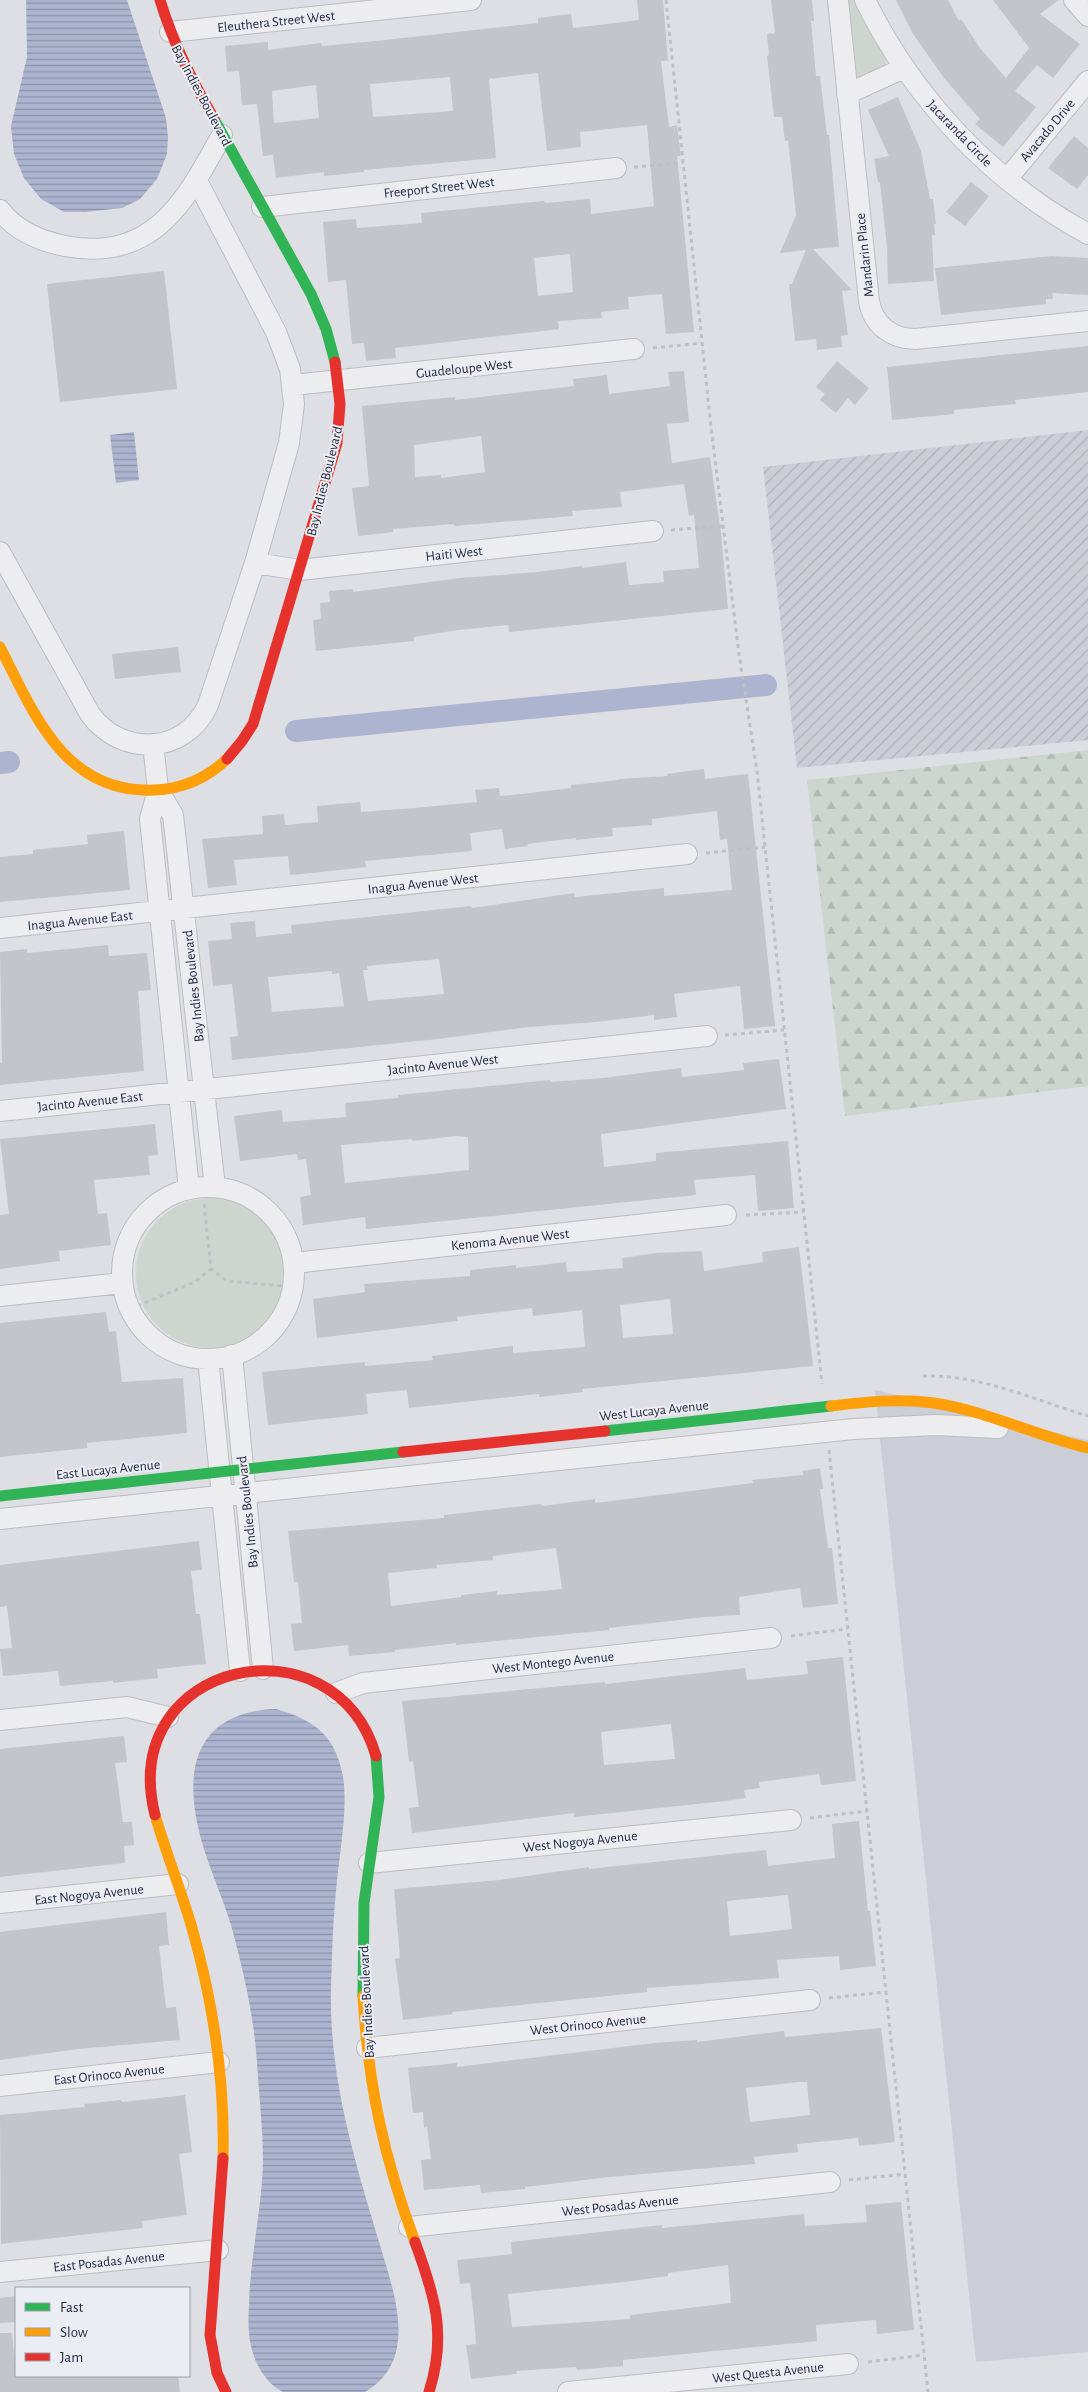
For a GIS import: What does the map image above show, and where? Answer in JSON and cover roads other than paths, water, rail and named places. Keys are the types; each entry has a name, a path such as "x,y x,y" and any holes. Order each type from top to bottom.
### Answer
{"street":[{"name":"Bay Indies Boulevard","path":"0,647 48,735 71,762 96,779 114,786 140,791 182,786 206,775 228,758 247,735 257,714 337,443 341,412 339,381 334,353 319,309 191,78 170,32 160,0"},
{"name":"Eleuthera Street West","path":"170,32 471,0"},
{"name":"Mandarin Place","path":"838,0 869,302 874,317 881,327 898,337 915,339 1088,321"},
{"name":"Jacaranda Circle","path":"865,0 904,68 953,128 1006,179 1057,216 1088,234"},
{"path":"1074,0 1088,16"},
{"path":"848,94 904,68"},
{"name":"Avacado Drive","path":"1006,179 1088,81"},
{"path":"0,210 15,225 38,238 77,248 100,248 126,243 153,230 174,212 197,181 222,135"},
{"name":"Freeport Street West","path":"262,207 616,168"},
{"path":"0,552 8,587 95,721 106,731 132,742 153,744 175,740 186,734 196,725 205,712 254,562 288,444 294,404 293,385 285,354 276,332 197,181"},
{"name":"Guadeloupe West","path":"293,385 634,349"},
{"name":"Haiti West","path":"254,562 300,570 654,531"},
{"name":"Bay Indies Boulevard","path":"153,744 158,790 150,819 159,911 180,1091 202,1187"},
{"name":"Bay Indies Boulevard","path":"158,790 173,815 185,909 203,1089 202,1187"},
{"name":"Inagua Avenue West","path":"159,911 687,854"},
{"name":"Inagua Avenue East","path":"0,928 159,911"},
{"name":"Jacinto Avenue West","path":"180,1091 707,1036"},
{"name":"Jacinto Avenue East","path":"0,1111 180,1091"},
{"path":"202,1187 234,1191 253,1198 281,1226 290,1243 294,1263 294,1286 287,1310 273,1330 254,1345 232,1355 208,1359 187,1356 167,1349 150,1337 136,1321 122,1283 123,1257 131,1234 146,1213 166,1198 202,1187"},
{"name":"Kenoma Avenue West","path":"294,1263 726,1216"},
{"path":"0,1296 122,1283"},
{"name":"Bay Indies Boulevard","path":"232,1355 263,1669"},
{"name":"Bay Indies Boulevard","path":"208,1359 240,1671"},
{"name":"West Lucaya Avenue","path":"219,1472 851,1405 920,1402 945,1406 1049,1439 1088,1448"},
{"path":"851,1405 853,1429"},
{"path":"0,1519 853,1429 936,1425 1021,1429"},
{"path":"643,1427 646,1451"},
{"path":"438,1448 441,1472"},
{"name":"East Lucaya Avenue","path":"0,1496 219,1472"},
{"path":"63,1489 66,1512"},
{"name":"West Montego Avenue","path":"336,1693 364,1683 771,1638"},
{"name":"Bay Indies Boulevard","path":"226,2392 216,2372 209,2323 218,2250 224,2156 219,2062 206,1984 178,1884 154,1814 150,1777 153,1750 168,1717 194,1692 226,1675 240,1671 263,1669 277,1670 310,1678 349,1702 369,1735 376,1762 378,1803 364,1907 362,1957 367,2048 373,2096 396,2190 437,2316 438,2362 429,2392"},
{"path":"0,1720 127,1707 168,1717"},
{"name":"West Nogoya Avenue","path":"369,1862 791,1820"},
{"name":"East Nogoya Avenue","path":"0,1903 178,1884"},
{"name":"West Orinoco Avenue","path":"367,2048 810,2000"},
{"name":"East Orinoco Avenue","path":"0,2086 219,2062"},
{"name":"West Posadas Avenue","path":"409,2227 830,2182"},
{"name":"East Posadas Avenue","path":"0,2272 218,2250"},
{"name":"West Questa Avenue","path":"568,2392 848,2364"}],"water":[{"path":"26,0 127,0 166,118 168,137 167,154 157,179 140,199 122,208 64,212 41,199 24,178 14,154 11,126 27,57"},
{"path":"134,432 139,480 116,483 110,435"},
{"path":"276,1709 311,1723 327,1738 338,1759 344,1784 345,1797 334,1922 331,1990 334,2055 345,2119 391,2284 398,2324 398,2344 393,2362 382,2378 365,2392 283,2392 272,2385 260,2368 254,2356 250,2339 248,2322 251,2269 261,2197 263,2161 256,2045 247,1993 231,1925 198,1827 193,1781 197,1761 204,1744 215,1730 230,1719 251,1712"}],"waterway":[{"path":"296,731 766,685"},
{"path":"0,763 9,762"}]}
